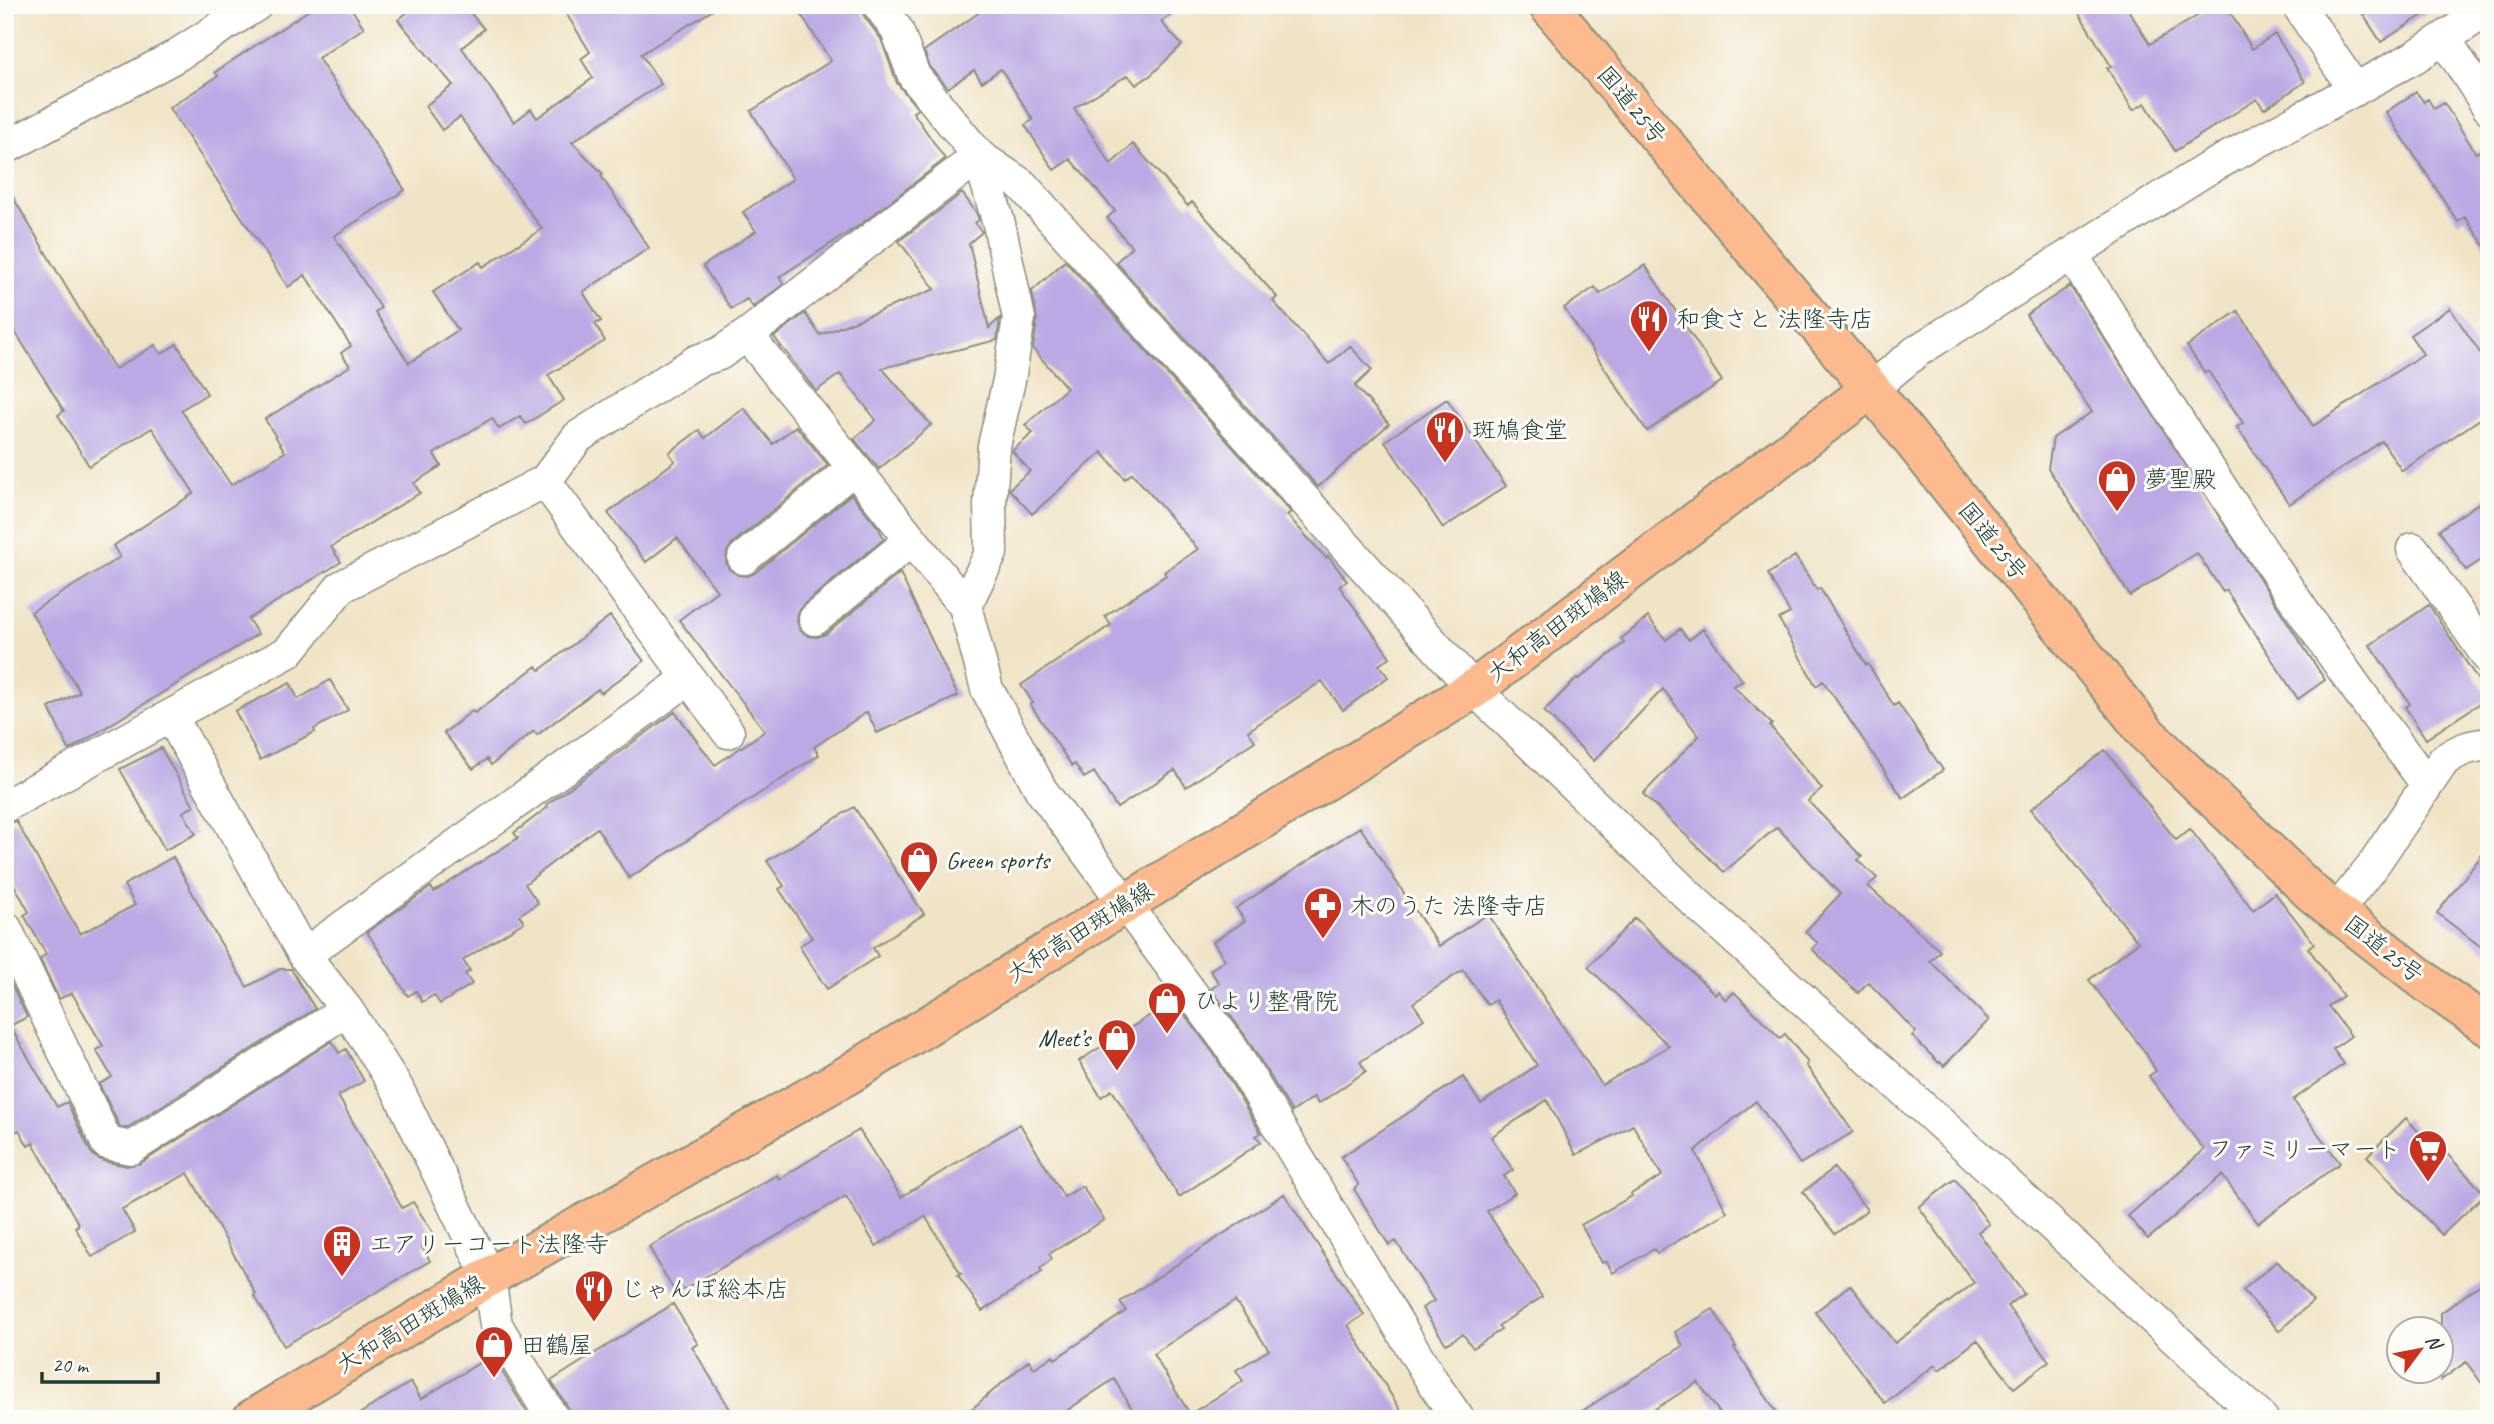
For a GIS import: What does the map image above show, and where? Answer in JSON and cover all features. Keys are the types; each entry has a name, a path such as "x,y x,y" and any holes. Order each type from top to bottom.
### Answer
{"main road":[{"name":"国道25号","path":"1548,5 1871,389 2148,735 2312,893 2435,989 2489,1027"},
{"name":"大和高田斑鳩線","path":"252,1419 489,1277 846,1076 1474,689 1871,389"}],"street":[{"path":"5,148 174,57 256,5"},
{"path":"879,5 897,30 914,76 979,156 1022,185 1474,689 1696,903 1990,1168 2262,1419"},
{"path":"2298,5 2355,90"},
{"path":"1871,389 1917,351 2207,169 2262,137 2355,90 2489,9"},
{"path":"2444,37 2489,108"},
{"path":"5,806 288,652 341,587 545,481 578,437 697,361 719,354 747,335 979,156"},
{"path":"965,606 991,553 990,504 994,446 1019,318 999,224 979,156"},
{"path":"2071,254 2322,640 2427,784"},
{"path":"747,335 965,606 987,689 1035,779 1229,1044 1434,1384 1458,1419"},
{"path":"744,558 854,468"},
{"path":"545,481 728,732"},
{"path":"815,619 911,540"},
{"path":"2413,549 2489,658"},
{"path":"304,955 688,679"},
{"path":"171,716 304,955 346,1010 397,1088 489,1277 496,1325 554,1419"},
{"path":"2336,912 2373,865 2444,760 2459,750 2489,745"},
{"path":"5,927 107,1143 131,1148 346,1010"}],"building":[{"path":"317,5 349,5 364,28 318,58 405,190 334,236 381,308 375,312 409,363 458,330 433,292 480,262 483,267 542,229 460,117 442,130 425,106 453,85 398,20 416,5 464,5 484,29 462,48 514,122 531,109 537,118 593,78 581,59 590,52 561,5 721,5 641,54 661,84 572,142 603,174 601,176 649,248 583,292 601,321 595,324 605,341 548,375 564,400 526,424 520,416 499,429 492,418 434,454 441,466 414,483 420,493 331,547 341,562 248,619 258,634 69,750 49,708 80,692 31,612 120,557 113,546 194,493 152,428 89,466 58,415 64,411 5,315 5,184 115,369 155,345 161,354 177,344 207,394 181,410 231,485 285,452 265,419 350,366 341,353 351,346 305,275 288,287 169,108 218,76 215,72"},
{"path":"795,5 861,5 864,16 881,39 897,83 918,109 913,112 945,159 860,225 779,277 784,284 753,307 747,299 731,309 703,266 756,231 743,212 793,179 751,111 831,61"},
{"path":"990,5 1185,5 1161,22 1182,45 1151,75 1136,85 1128,75 1074,108 1111,164 1133,144 1188,206 1192,202 1277,297 1273,301 1329,364 1350,346 1372,370 1355,386 1389,424 1318,487 1116,262 1132,247 1107,218 1115,211 1070,159 1054,170 1025,125 1033,120 1001,69 982,82 974,70 948,88 930,67 924,51"},
{"path":"2074,5 2125,5 2150,44 2216,5 2226,5 2252,49 2275,34 2305,82 2264,109 2257,99 2175,151 2145,103 2133,110 2107,68 2111,66"},
{"path":"2357,5 2438,5 2381,42"},
{"path":"2416,92 2424,102 2428,99 2434,109 2444,103 2476,153 2489,145 2489,253 2465,217 2458,222 2386,112"},
{"path":"962,193 976,212 979,220 975,223 982,232 969,243 989,328 1000,318 997,340 882,368 931,425 879,469 854,439 876,420 840,374 816,391 774,337 805,313 820,335 935,289 899,241"},
{"path":"1065,261 1291,512 1287,515 1326,558 1328,556 1347,581 1339,586 1390,657 1379,665 1388,677 1343,710 1322,681 1248,731 1255,741 1186,787 1175,770 1117,808 1094,772 1084,778 1075,764 1072,766 1030,704 1033,703 1021,685 1111,625 1105,616 1166,575 1164,572 1198,549 1132,473 1125,479 1102,452 1032,514 1009,489 1030,471 1012,451 1033,433 1025,425 1067,388 1033,349 1037,320 1032,291"},
{"name":"和食さと 法隆寺店","path":"1645,265 1722,381 1647,431 1564,308 1595,287 1600,294"},
{"path":"2070,286 2325,680 2298,699 2226,590 2223,592 2197,553 2130,596 2048,468 2053,438 2092,412 2026,315"},
{"path":"2450,308 2489,366 2489,413 2402,471 2382,441 2289,504 2237,427 2243,423 2208,371 2205,373 2187,346 2238,311 2313,426 2423,354 2410,335"},
{"name":"斑鳩食堂","path":"1447,399 1506,486 1443,528 1385,441"},
{"path":"744,408 773,444 796,426 828,465 732,544 727,552 726,562 729,569 738,575 748,576 755,573 851,494 879,528 884,539 803,605 797,621 800,630 809,636 826,634 900,573 958,696 877,733 867,712 814,747 819,755 629,878 597,828 525,884 538,903 519,915 524,922 463,960 470,971 465,974 472,984 440,1004 434,995 422,1002 416,991 408,996 367,932 431,887 434,892 518,838 514,833 548,807 546,805 675,712 715,765 765,731 679,620 717,591 677,538 646,562 608,513 675,461 669,453 699,430 705,438"},
{"path":"2489,496 2489,555 2466,570 2439,530"},
{"path":"1795,556 1817,590 1820,588 1894,706 1898,703 1943,770 1903,798 1823,681 1816,686 1779,619 1790,613 1768,574"},
{"path":"2429,605 2489,697 2426,739 2405,707 2410,704 2370,645"},
{"path":"610,616 644,661 601,693 598,689 537,735 534,731 491,765 487,759 473,769 444,733 536,666 540,670"},
{"path":"1648,617 1666,640 1680,629 1689,640 1703,629 1743,681 1733,686 1772,724 1770,726 1822,789 1808,801 1862,857 1858,860 1877,878 1868,886 1940,951 1930,961 1989,1020 1944,1066 1912,1036 1916,1032 1868,982 1858,993 1812,949 1818,943 1805,932 1840,894 1777,827 1724,872 1643,794 1699,736 1663,689 1594,761 1544,711 1577,678 1624,643 1621,639"},
{"path":"330,680 348,710 314,729 315,732 260,760 235,711 290,683 298,699"},
{"path":"161,748 194,806 183,812 196,834 165,850 120,769"},
{"path":"2105,750 2176,840 2190,829 2253,910 2275,893 2314,943 2308,948 2343,996 2328,1006 2351,1036 2333,1049 2344,1064 2293,1100 2340,1163 2258,1223 2222,1175 2148,1239 2128,1216 2204,1150 2149,1076 2156,1071 2145,1052 2089,980 2138,942 2031,809"},
{"path":"854,807 924,914 873,948 878,956 827,989 799,946 812,938 779,889 784,886 767,861"},
{"path":"16,821 80,934 135,905 124,885 173,857 247,987 280,969 291,969 315,1009 127,1128 120,1127 99,1084 112,1077 96,1050 103,1046 72,993 59,999 40,959 46,954 24,915 29,912 5,868 5,824"},
{"path":"1360,827 1439,946 1488,914 1602,1085 1669,1046 1588,967 1635,918 1715,994 1718,991 1726,1000 1734,992 1780,1038 1785,1034 1808,1063 1806,1065 1853,1132 1800,1164 1756,1101 1695,1151 1727,1212 1657,1253 1654,1249 1613,1273 1606,1261 1602,1263 1581,1225 1662,1176 1633,1125 1576,1155 1547,1100 1491,1137 1513,1170 1504,1176 1515,1193 1487,1211 1542,1297 1498,1326 1501,1330 1473,1348 1463,1334 1446,1344 1422,1308 1434,1301 1396,1241 1389,1245 1354,1189 1359,1185 1341,1157 1463,1077 1481,1104 1537,1065 1495,1000 1488,1005 1463,970 1413,1003 1424,1019 1360,1062 1366,1071 1318,1104 1314,1097 1292,1112 1245,1035 1211,989 1219,983 1210,970 1225,960 1213,942 1245,921 1236,908"},
{"path":"2489,846 2489,953 2437,913"},
{"path":"8,977 27,1017 10,1026 57,1107 67,1102 90,1151 103,1161 127,1166 141,1163 332,1041 339,1053 346,1049 364,1081 338,1096 402,1208 413,1202 435,1236 422,1247 430,1261 284,1346 188,1173 122,1209 135,1232 92,1257 75,1227 79,1225 33,1143 28,1146 19,1130 15,1132 5,1115 5,979"},
{"path":"1163,1007 1170,1018 1181,1010 1214,1054 1261,1133 1256,1136 1261,1142 1179,1197 1112,1090 1101,1097 1079,1061"},
{"path":"2406,1118 2424,1138 2428,1134 2485,1194 2442,1235 2367,1156"},
{"path":"1020,1124 1064,1197 1082,1186 1104,1220 1049,1254 1052,1259 1040,1268 1042,1272 982,1311 925,1216 876,1246 846,1196 676,1294 649,1247 777,1175 779,1179 859,1130 901,1197"},
{"path":"1834,1168 1867,1210 1835,1234 1803,1192"},
{"path":"1955,1179 1989,1224 1978,1232 2024,1294 2007,1306 2049,1361 2014,1388 1977,1340 1939,1370 1935,1365 1885,1403 1815,1312 1850,1285 1895,1343 1974,1283 1919,1207"},
{"path":"1284,1194 1364,1315 1348,1325 1406,1419 1138,1419 1114,1379 1054,1419 960,1419 1029,1360 1034,1368 1053,1356 1055,1359 1126,1311 1120,1302","holes":["1235,1301 1269,1350 1236,1370 1243,1381 1190,1414 1153,1354"]},
{"path":"2277,1261 2313,1301 2279,1331 2243,1290"},
{"path":"2489,1278 2489,1393 2466,1362 2456,1369 2456,1316 2441,1316 2441,1313"},
{"path":"673,1304 698,1344 692,1347 736,1419 571,1419 569,1409 551,1381"},
{"path":"1713,1309 1736,1347 1734,1348 1781,1419 1724,1419 1698,1382 1639,1419 1570,1419 1683,1346 1675,1332"},
{"path":"492,1355 531,1419 351,1419 411,1382 421,1399"}],"place":[{"name":"和食さと 法隆寺店","path":"1649,353"},
{"name":"斑鳩食堂","path":"1445,464"},
{"name":"夢聖殿","path":"2117,513"},
{"name":"Green sports","path":"919,894"},
{"name":"木のうた 法隆寺店","path":"1323,940"},
{"name":"ひより整骨院","path":"1167,1035"},
{"name":"Meet’s","path":"1117,1072"},
{"name":"ファミリーマート","path":"2428,1183"},
{"name":"エアリーコート法隆寺","path":"342,1278"},
{"name":"じゃんぼ総本店","path":"594,1323"},
{"name":"田鶴屋","path":"494,1379"}]}
